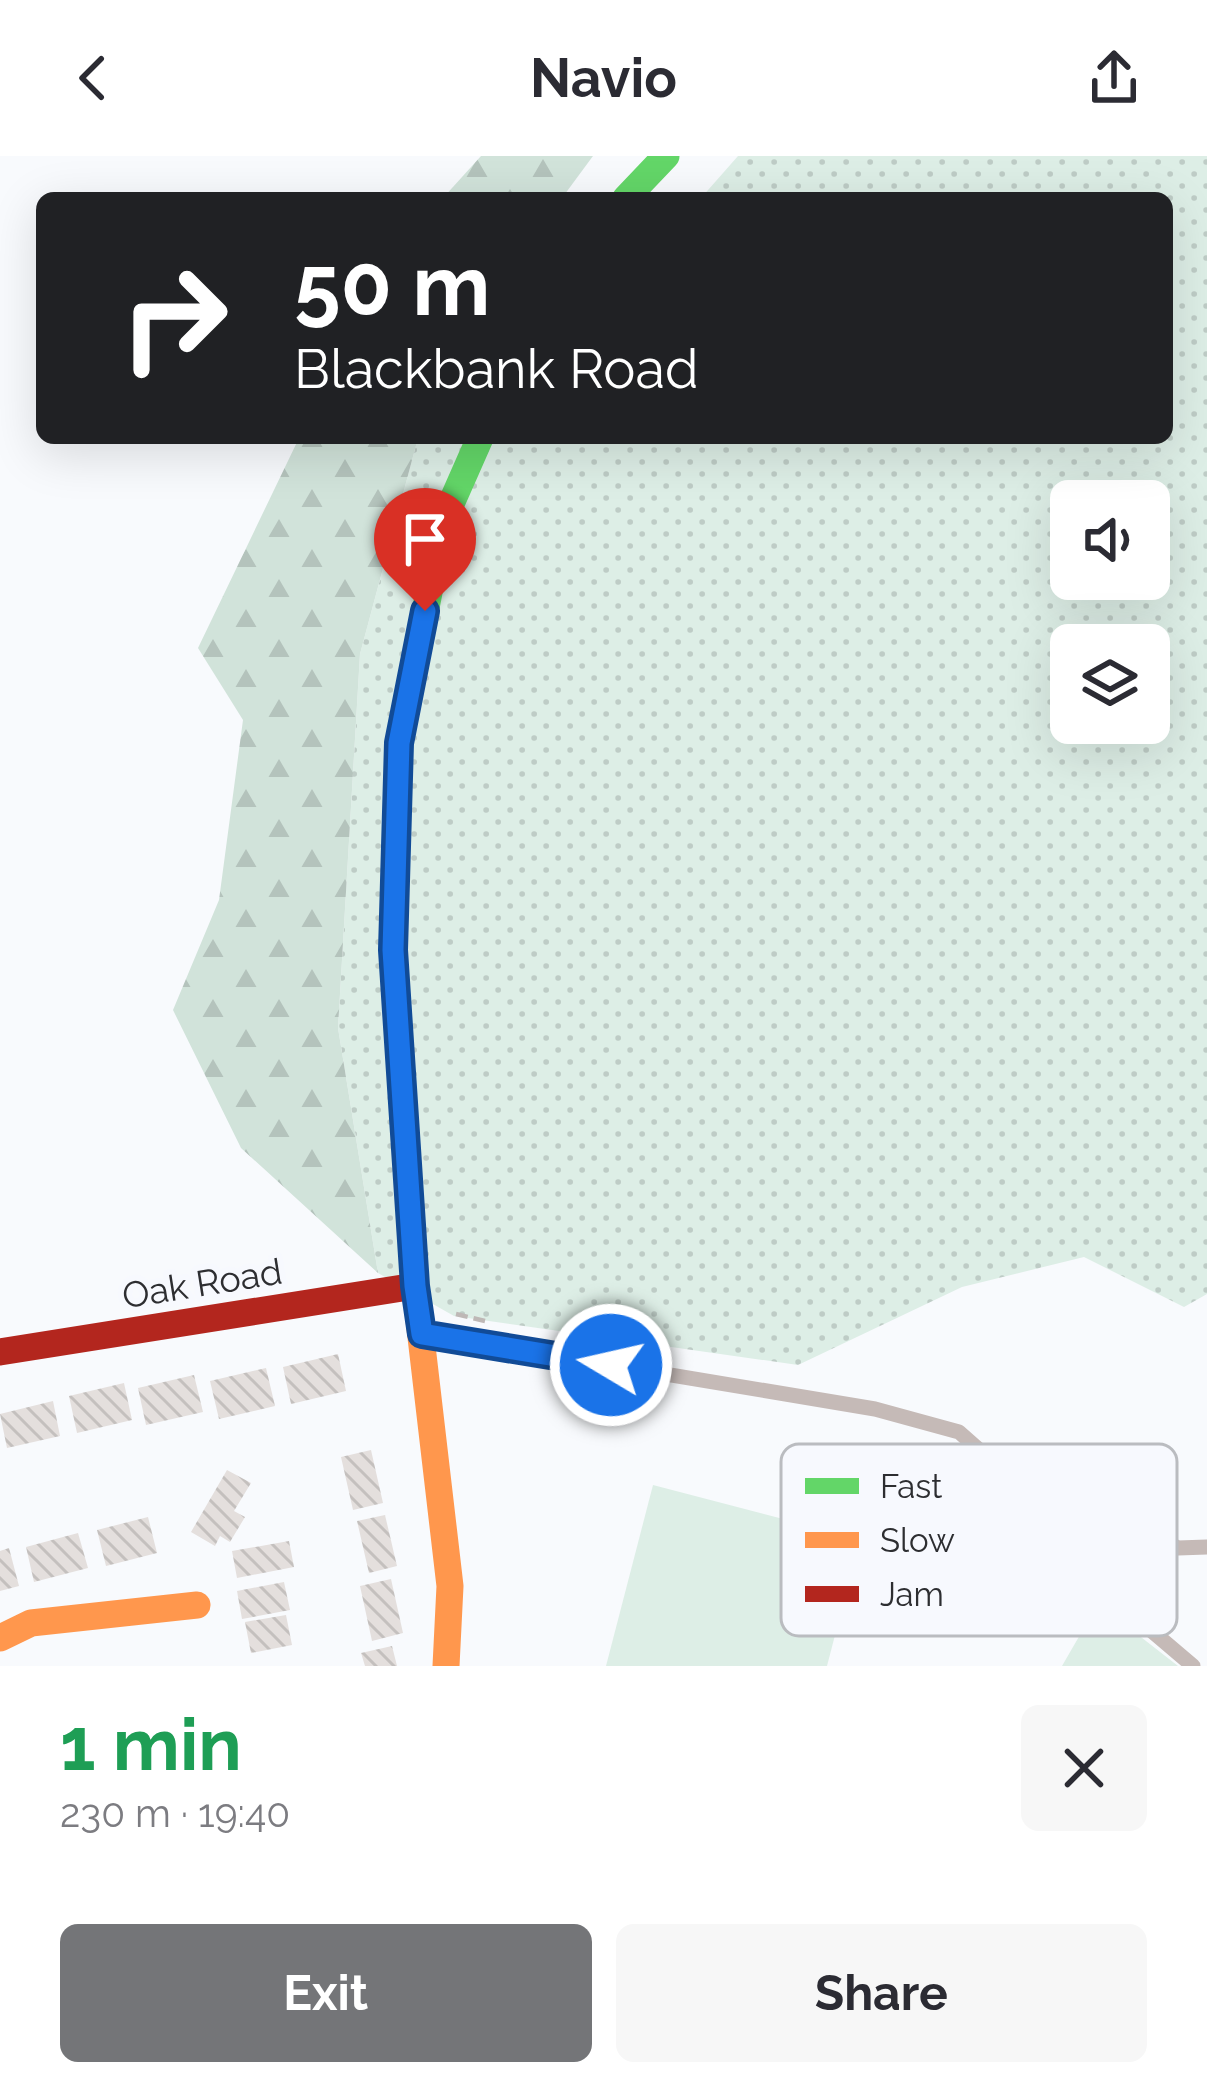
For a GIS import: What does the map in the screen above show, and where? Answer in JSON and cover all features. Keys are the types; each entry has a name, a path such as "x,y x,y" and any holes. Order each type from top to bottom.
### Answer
{"main road":[{"path":"632,192 666,156"},
{"path":"446,1666 450,1586 417,1295 393,950 399,743 443,522 478,444"},
{"name":"Oak Road","path":"0,1352 417,1295"},
{"path":"0,1638 32,1622 196,1605"}],"lane":[{"path":"422,1334 847,1404 959,1432 973,1444"},
{"path":"1177,1548 1207,1547"},
{"path":"1158,1636 1193,1666"}],"path":[{"path":"417,1295 501,1325"},
{"path":"907,1438 918,1444"}],"shaded area":[{"path":"738,156 1207,156 1207,1294 1184,1307 1084,1257 962,1287 798,1365 454,1316 378,1273 338,1028 360,654 416,444 1173,444 1173,192 706,192"},
{"path":"653,1485 781,1518 781,1636 835,1636 827,1666 606,1666"},
{"path":"1079,1636 1140,1636 1178,1666 1062,1666"}],"green space":[{"path":"481,156 593,156 566,192 448,192"},
{"path":"296,444 416,444 360,654 338,1028 378,1273 241,1148 173,1010 219,900 243,720 198,648"}],"building":[{"path":"338,1354 346,1391 291,1404 283,1367"},
{"path":"266,1368 275,1406 219,1419 210,1381"},
{"path":"194,1375 203,1412 146,1425 138,1388"},
{"path":"124,1383 132,1420 77,1433 69,1396"},
{"path":"53,1401 60,1436 7,1448 0,1414"},
{"path":"371,1450 383,1503 353,1510 341,1457"},
{"path":"227,1470 251,1483 234,1511 245,1517 230,1542 220,1536 215,1546 191,1532"},
{"path":"385,1515 397,1566 369,1573 357,1521"},
{"path":"148,1517 157,1553 106,1566 97,1530"},
{"path":"78,1533 88,1568 34,1582 26,1547"},
{"path":"289,1541 294,1567 237,1578 232,1551"},
{"path":"9,1548 19,1586 0,1591 0,1551"},
{"path":"391,1579 403,1633 372,1641 360,1586"},
{"path":"284,1582 290,1610 242,1619 237,1591"},
{"path":"286,1615 292,1645 251,1653 245,1622"},
{"path":"392,1646 397,1666 365,1666 361,1653"}],"traffic: fast":[{"path":"632,192 666,156"},
{"path":"396,831 399,743 443,522 477,444"}],"traffic: slow":[{"path":"396,831 393,950 415,1286 450,1586 446,1666"},
{"path":"0,1638 31,1623 197,1605"}],"traffic: jam":[{"path":"0,1352 415,1286"}],"route":[{"path":"425,611 399,743 393,950 422,1334 611,1365"}]}
